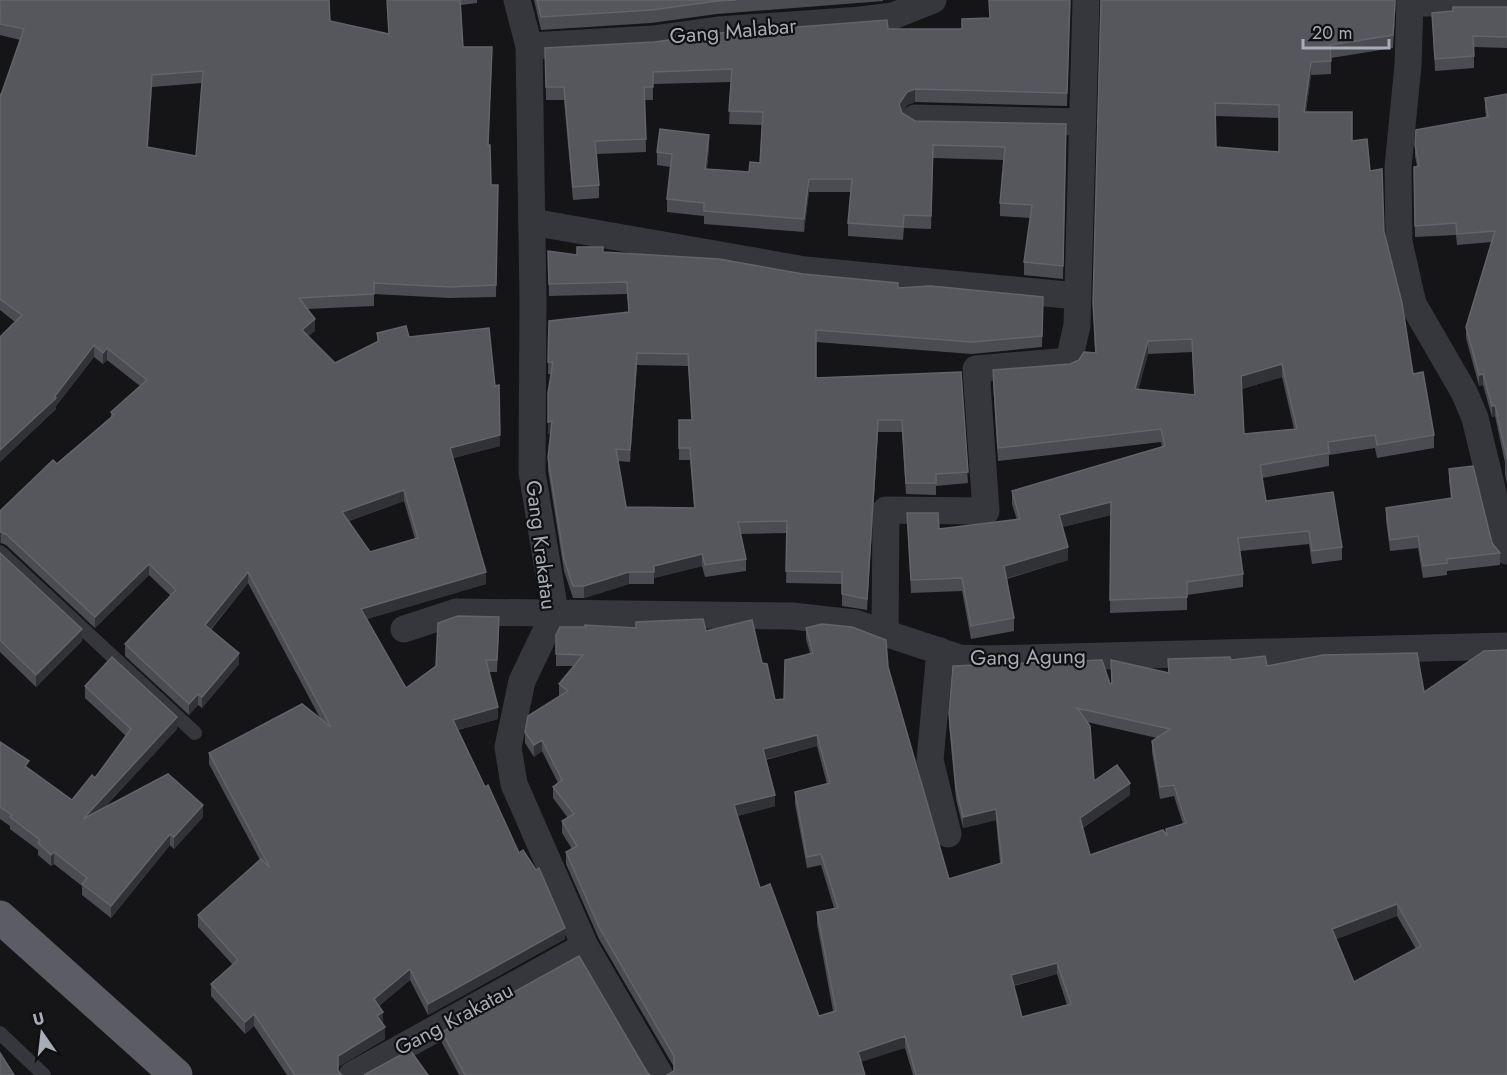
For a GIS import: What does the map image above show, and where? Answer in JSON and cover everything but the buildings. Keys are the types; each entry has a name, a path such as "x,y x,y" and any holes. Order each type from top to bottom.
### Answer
{"highway":[{"path":"0,917 176,1075"}],"street":[{"name":"Gang Krakatau","path":"352,1075 585,946 514,784 508,747 522,681 555,612 532,472 529,46 517,0"},
{"name":"Gang Malabar","path":"529,46 653,39 729,29 861,20 893,16 933,0"},
{"path":"885,632 886,510 986,511 976,369 1069,361 1077,325 1086,0"},
{"path":"1507,3 1410,2 1408,65 1398,166 1399,242 1413,304 1464,392 1474,418 1507,551"},
{"path":"915,118 1083,122"},
{"path":"532,222 805,270 1077,296"},
{"name":"Gang Agung","path":"404,629 456,612 792,616 855,623 960,658 983,659 1507,646"},
{"path":"940,651 930,760 948,834"},
{"path":"585,946 660,1075"}],"lane":[{"path":"0,552 195,733"},
{"path":"0,1033 44,1075"}]}
